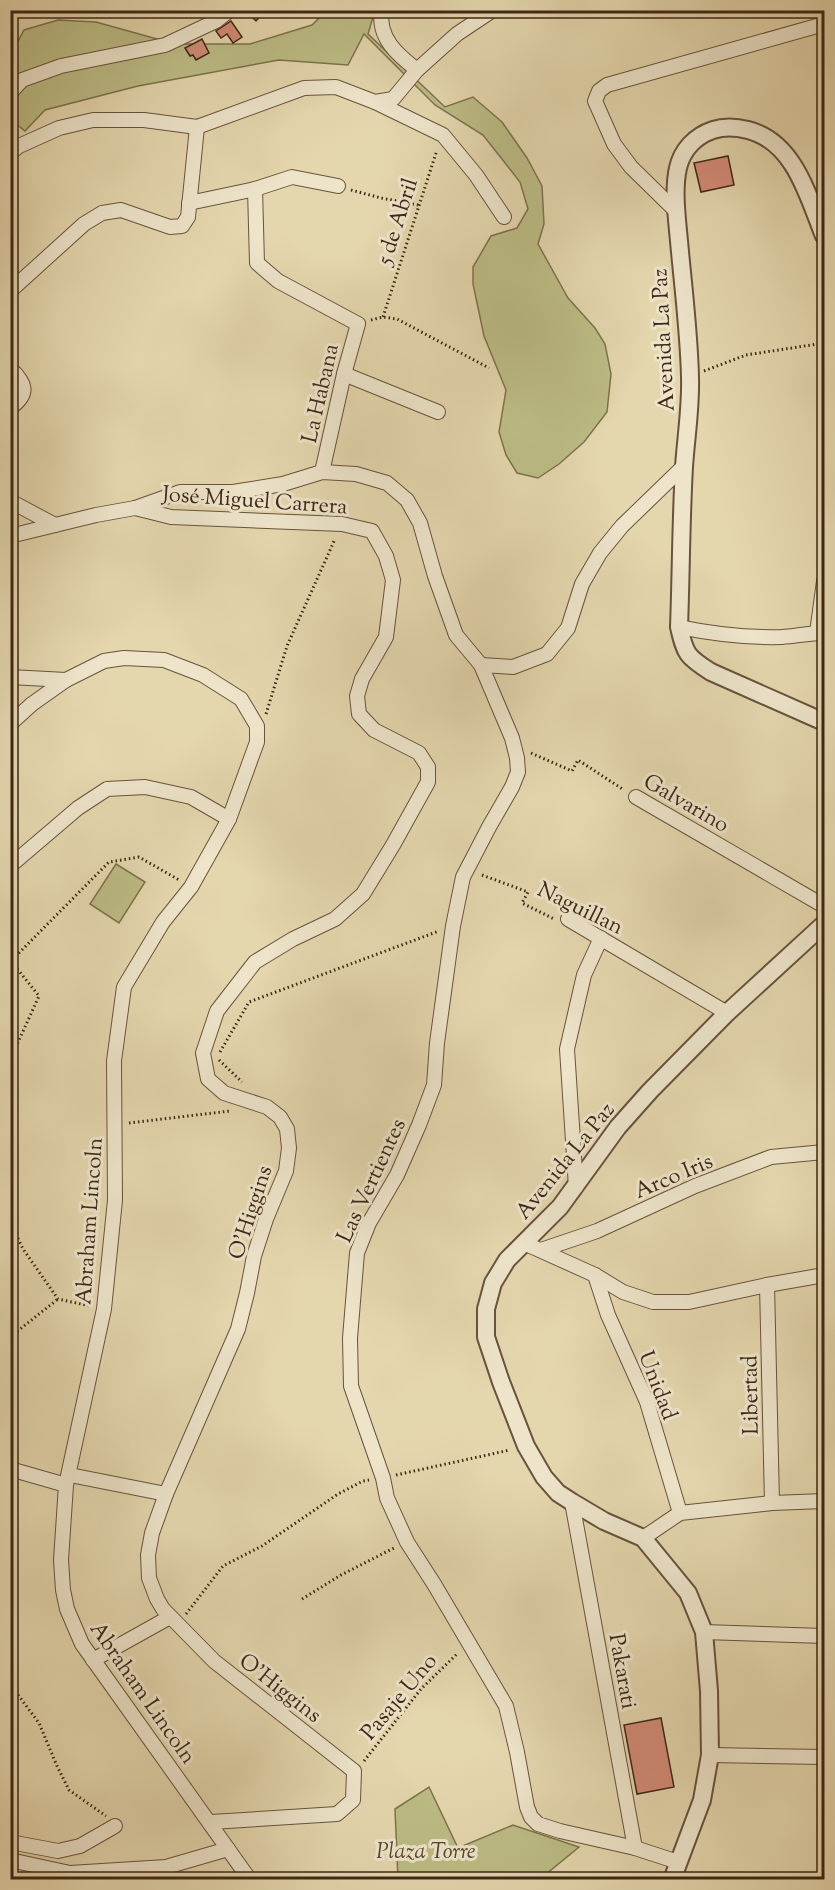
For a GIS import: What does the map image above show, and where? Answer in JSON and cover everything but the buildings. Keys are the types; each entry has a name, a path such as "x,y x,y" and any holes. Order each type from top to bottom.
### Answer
{"street":[{"path":"10,93 22,80 61,66 165,45 216,21 230,10"},
{"path":"382,10 380,21 385,36 397,54 417,70"},
{"path":"375,102 393,99 417,70 457,34 493,10"},
{"path":"676,211 631,167 614,144 595,101 600,91 607,86 825,24"},
{"path":"13,145 59,128 93,120 144,120 197,127 304,88 336,87 375,102 442,135 476,175 504,217"},
{"path":"10,291 84,224 102,213 121,210 170,227 182,226 188,217 197,127"},
{"name":"Avenida La Paz","path":"825,236 795,168 782,149 768,138 737,127 721,127 694,140 683,154 677,170 676,211 691,405 684,466 680,627 685,650 694,662 711,672 825,722"},
{"path":"189,203 255,189 292,177 338,186"},
{"path":"255,189 257,263 278,281 358,324"},
{"name":"La Habana","path":"322,472 358,324"},
{"path":"10,368 22,381 24,389 23,397 10,408"},
{"path":"344,374 438,412"},
{"path":"481,665 513,667 547,654 568,628 582,584 600,553 622,526 684,466"},
{"name":"José Miguel Carrera","path":"10,536 135,508 180,492 233,492 283,484 322,472"},
{"name":"Las Vertientes","path":"322,472 356,474 387,483 407,500 420,524 456,635 481,665 512,738 518,772 463,877 453,926 437,1043 434,1085 397,1175 369,1222 357,1253 350,1338 351,1386 383,1478 387,1498 407,1542 506,1706 531,1817 538,1824 560,1831 635,1848 678,1862"},
{"path":"10,501 55,525"},
{"name":"José Miguel Carrera","path":"135,508 171,517 342,524 372,531"},
{"name":"O'Higgins","path":"354,1771 214,1661 174,1621 157,1599 149,1578 148,1566 149,1544 166,1494 238,1329 248,1293 254,1256 266,1219 286,1171 289,1148 287,1129 279,1117 267,1107 224,1093 208,1078 203,1053 217,1011 255,962 293,939 335,919 363,894 428,782 428,767 419,753 374,730 359,714 357,696 362,679 386,637 393,580 386,556 372,531"},
{"path":"680,627 737,636 781,637 821,633 825,581"},
{"path":"10,724 32,704 66,680 104,661 124,658 164,660 203,675 241,699 257,726 257,742"},
{"path":"10,677 66,680"},
{"name":"Abraham Lincoln","path":"250,1880 211,1822 93,1660 73,1627 63,1590 61,1560 68,1480 104,1309 115,1200 114,1061 124,987 163,922 191,887 229,819 257,742"},
{"path":"10,866 78,808 107,789 145,787 192,798 229,819"},
{"name":"Galvarino","path":"636,797 825,906"},
{"name":"Naguillan","path":"568,920 727,1012"},
{"name":"Avenida La Paz","path":"643,1538 604,1521 572,1502 558,1493 544,1477 526,1446 486,1337 486,1309 493,1283 507,1260 560,1207 618,1127 650,1091 727,1012 825,924"},
{"path":"576,1187 567,1049 584,975 601,938"},
{"name":"Arco Iris","path":"540,1250 597,1231 695,1186 771,1157 825,1152"},
{"path":"524,1243 595,1275 623,1292 653,1302 689,1302 825,1275"},
{"name":"Unidad","path":"595,1275 608,1315 647,1402 680,1513"},
{"name":"Libertad","path":"767,1285 772,1503"},
{"path":"10,1470 166,1494"},
{"path":"672,1880 702,1800 710,1755 710,1691 704,1632 688,1593 643,1538 680,1513 772,1503 825,1501"},
{"name":"Pakarati","path":"572,1502 635,1848"},
{"path":"93,1660 174,1621"},
{"path":"704,1632 825,1636"},
{"path":"710,1755 825,1756"},
{"path":"211,1822 337,1814 353,1800 354,1771"},
{"path":"10,1842 58,1851 80,1846 115,1826"},
{"path":"10,1860 70,1873 166,1867 228,1848"}],"path":[{"path":"155,10 162,10"},
{"name":"5 de Abril","path":"382,317 442,135"},
{"path":"338,186 418,205"},
{"path":"358,324 382,317 397,319 489,368"},
{"path":"690,375 747,355 825,343"},
{"path":"257,742 287,646 342,524"},
{"name":"Galvarino","path":"532,754 572,771 578,760 636,797"},
{"path":"10,1060 39,996 11,961 109,862 139,857 191,887"},
{"name":"Naguillan","path":"463,877 476,883 479,874 528,892 522,903 563,923 568,920"},
{"path":"217,1057 249,1002 453,926"},
{"path":"115,1124 232,1111"},
{"path":"10,1222 23,1249 58,1299 104,1309"},
{"path":"10,1337 58,1299"},
{"path":"174,1621 223,1566 262,1546 338,1494 363,1481 526,1446"},
{"path":"302,1599 341,1575 407,1542"},
{"name":"Pasaje Uno","path":"354,1771 367,1759 422,1689 468,1643"},
{"path":"10,1684 39,1723 69,1790 110,1819 115,1826"}],"green space":[{"path":"326,11 372,11 373,17 368,34 445,107 473,97 502,122 527,158 542,186 544,224 538,244 568,298 595,328 605,344 611,374 607,412 584,442 559,464 538,478 517,473 506,455 499,432 506,390 484,336 473,284 473,267 491,236 517,228 528,209 520,182 483,135 435,105 364,34 348,65 279,60 138,86 45,110 25,131 11,120 14,49 24,30 58,20 96,22 175,44 250,44 312,25"},
{"path":"116,864 145,882 119,923 90,904"},
{"name":"Plaza Torre","path":"429,1787 458,1848 513,1825 579,1847 540,1879 398,1879 395,1809"}]}
